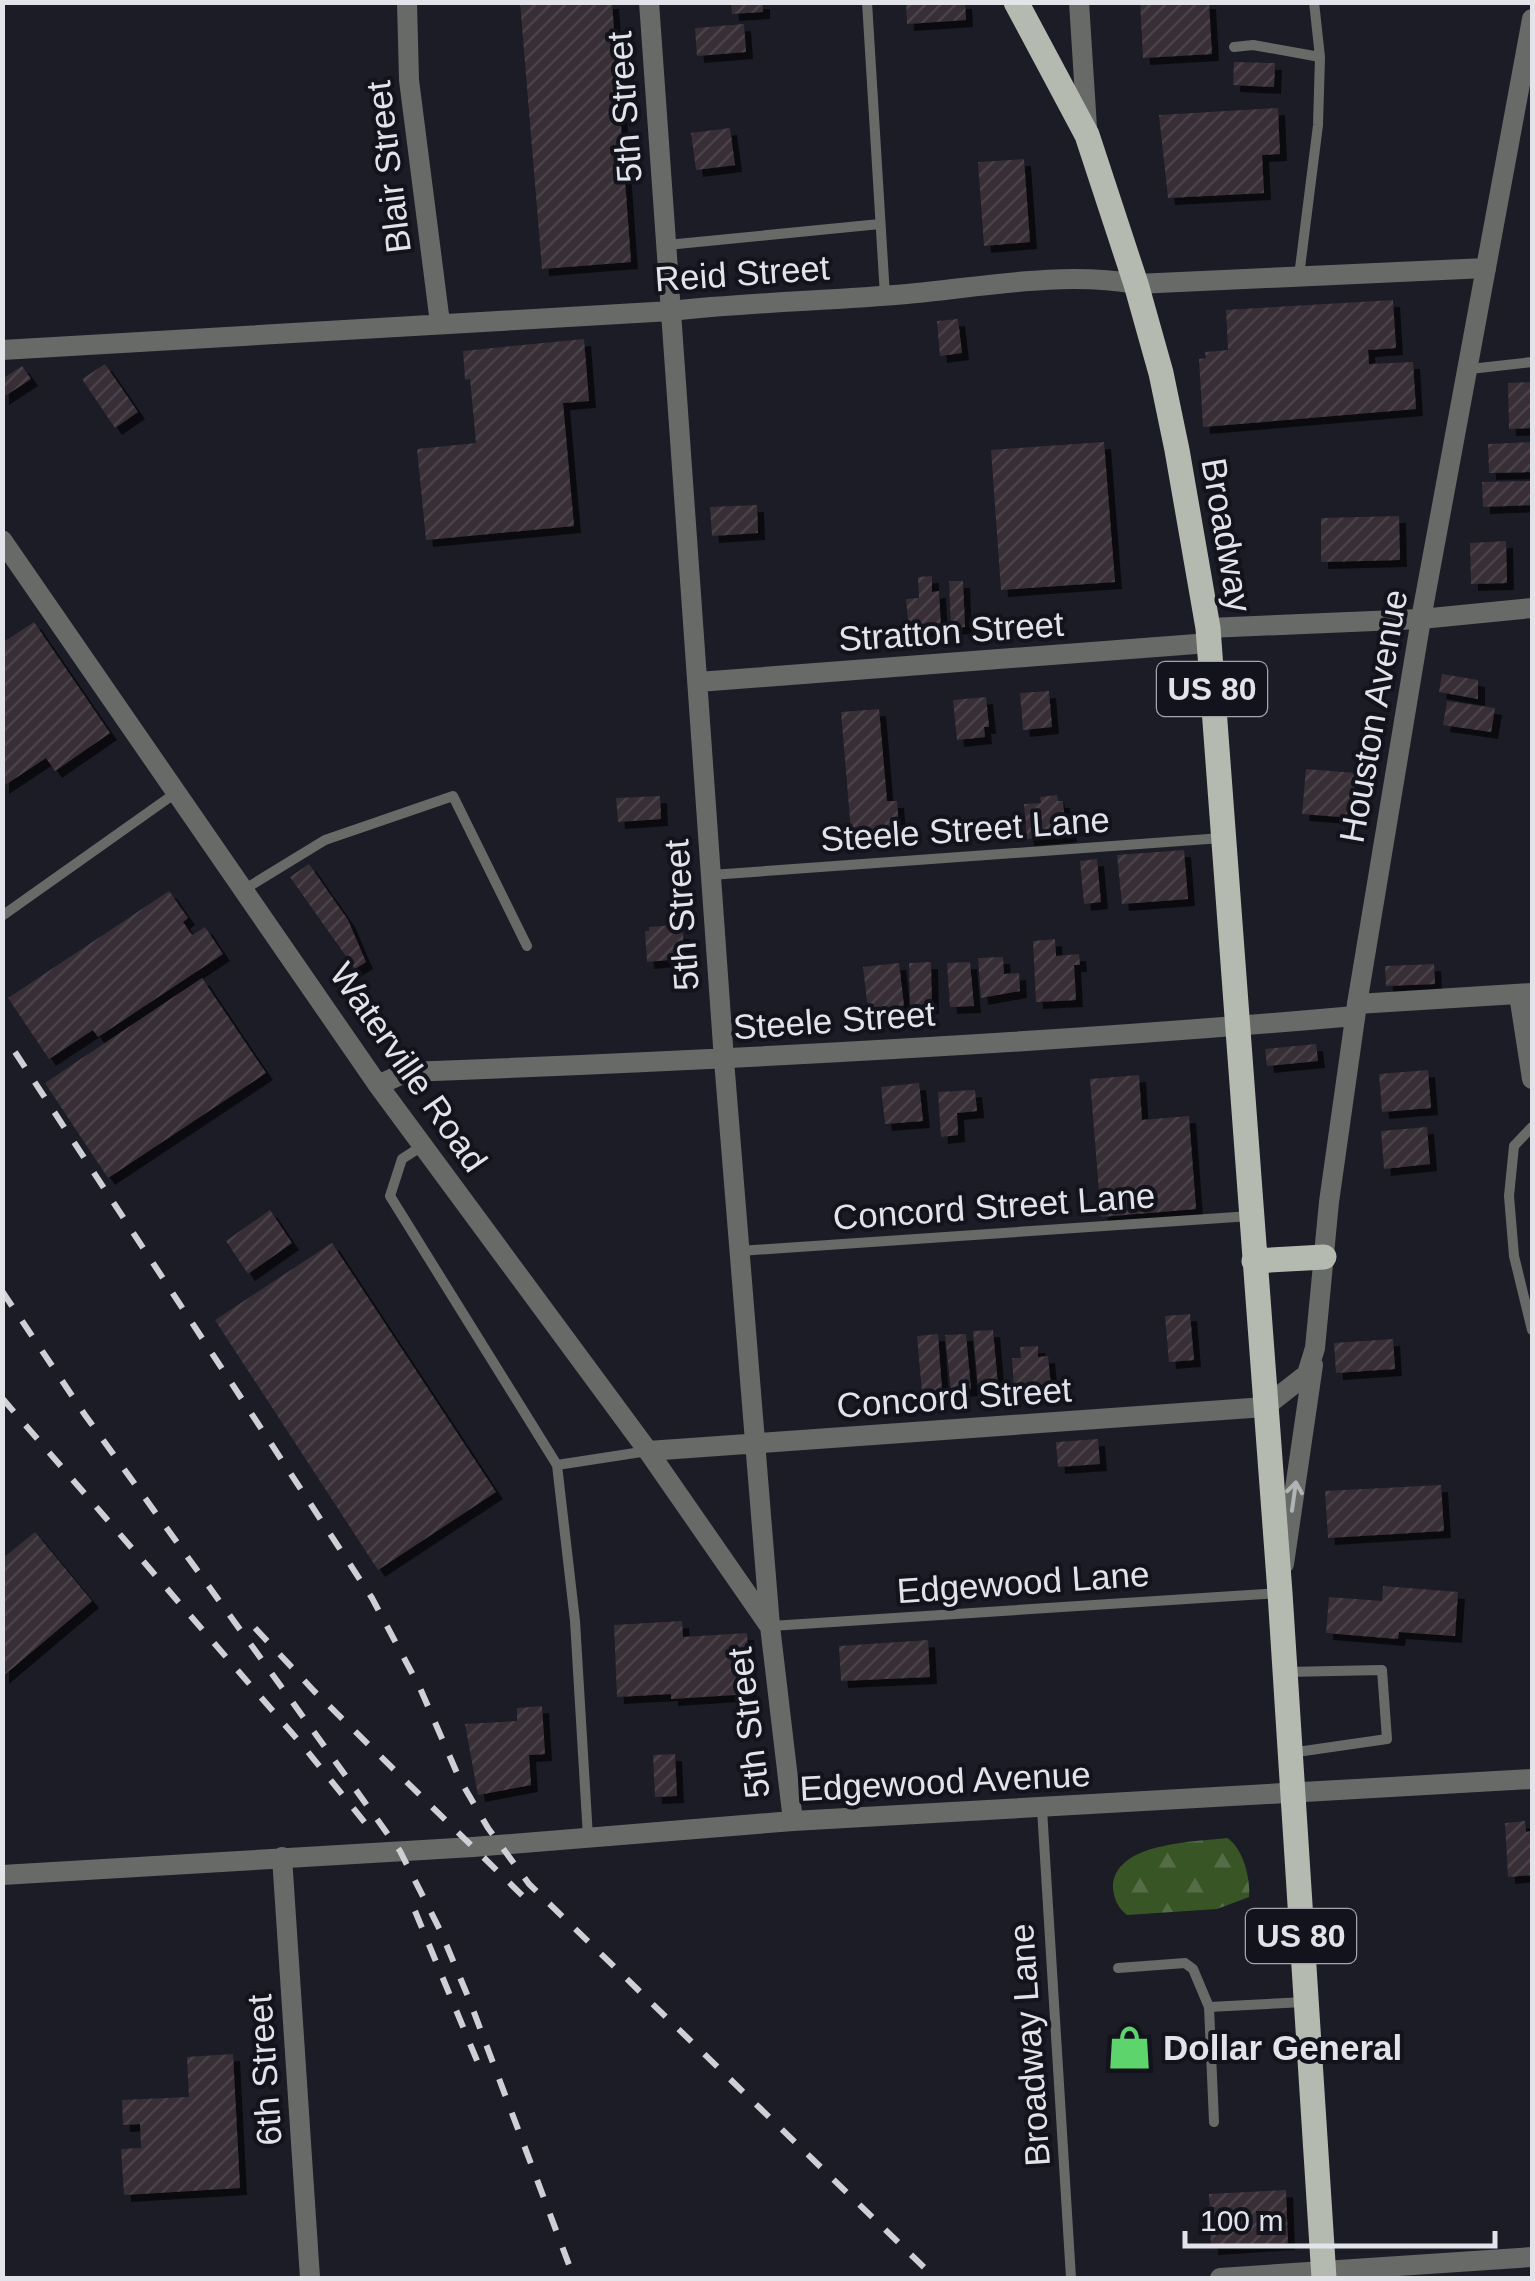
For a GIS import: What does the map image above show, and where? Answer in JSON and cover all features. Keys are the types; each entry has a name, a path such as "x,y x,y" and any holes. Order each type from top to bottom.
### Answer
{"main road":[{"name":"Broadway","path":"1016,2 1087,136 1136,284 1178,450 1208,636 1265,1407"},
{"path":"1254,1260 1324,1257"},
{"name":"US 80","path":"1265,1407 1324,2275"}],"street":[{"name":"Blair Street","path":"408,2 409,80 440,323"},
{"name":"5th Street","path":"649,2 724,1060 770,1626 793,1821"},
{"path":"1078,2 1087,136"},
{"name":"Houston Avenue","path":"1265,1407 1307,1374 1315,1348 1356,1010 1421,619 1532,19"},
{"name":"Reid Street","path":"2,350 671,312 750,302 884,296 1097,278 1136,284 1486,268"},
{"name":"Waterville Road","path":"2,540 378,1084 648,1451 770,1626"},
{"name":"Stratton Street","path":"698,682 1532,608"},
{"path":"1526,994 1532,1079"},
{"name":"Steele Street","path":"378,1084 407,1072 724,1060 1236,1026 1526,994"},
{"path":"1280,1593 1315,1348"},
{"name":"Concord Street","path":"648,1451 1265,1407"},
{"name":"Edgewood Avenue","path":"2,1875 793,1821 1532,1779"},
{"name":"6th Street","path":"282,1857 310,2278"},
{"path":"1220,2278 1324,2275 1532,2257"}],"lane":[{"path":"867,2 884,296"},
{"path":"1299,276 1318,125 1320,57 1314,2"},
{"path":"1234,47 1253,45 1320,57"},
{"path":"666,245 880,224"},
{"path":"1470,368 1532,362"},
{"path":"2,916 178,792"},
{"path":"245,889 325,840 453,796 527,946"},
{"name":"Steele Street Lane","path":"711,875 1222,838"},
{"path":"1532,1127 1514,1146 1509,1196 1514,1256 1527,1281 1532,1330"},
{"path":"423,1145 402,1160 390,1196 557,1465 575,1621 588,1838"},
{"name":"Concord Street Lane","path":"740,1250 1250,1216"},
{"path":"557,1465 648,1451"},
{"name":"Edgewood Lane","path":"770,1626 1280,1593"},
{"path":"1285,1672 1382,1670 1387,1739 1289,1754"},
{"name":"Broadway Lane","path":"1042,1808 1070,2278"},
{"path":"1118,1968 1185,1962 1193,1969 1208,2008 1214,2122"},
{"path":"1208,2008 1306,2002"}],"green space":[{"path":"1227,1838 1245,1864 1249,1897 1217,1909 1127,1915 1115,1900 1117,1873 1126,1861 1158,1847"}],"building":[{"path":"520,2 612,2 631,262 542,269"},
{"path":"731,2 763,2 763,12 732,14"},
{"path":"906,2 965,2 966,20 907,24"},
{"path":"1140,2 1209,2 1212,54 1143,58"},
{"path":"744,24 746,52 697,56 695,28"},
{"path":"1234,62 1275,63 1274,87 1233,85"},
{"path":"1278,108 1280,154 1262,155 1264,193 1168,198 1159,115"},
{"path":"730,128 735,165 696,170 691,133"},
{"path":"1024,159 1030,242 984,246 978,162"},
{"path":"1393,300 1396,348 1368,350 1369,364 1413,362 1416,409 1203,427 1199,359 1206,358 1205,352 1228,350 1226,310"},
{"path":"958,319 962,353 940,356 937,321"},
{"path":"584,339 589,401 563,403 574,526 426,540 417,449 476,443 470,379 465,380 463,351"},
{"path":"105,364 138,412 115,428 82,379"},
{"path":"22,366 31,379 2,398 2,379"},
{"path":"1532,382 1532,428 1509,429 1508,383"},
{"path":"1104,442 1115,582 1001,590 991,450"},
{"path":"1532,442 1532,472 1489,473 1488,444"},
{"path":"1532,481 1532,505 1483,507 1482,482"},
{"path":"757,505 758,533 712,536 710,507"},
{"path":"1399,516 1400,560 1321,562 1321,518"},
{"path":"1506,541 1507,583 1471,584 1470,543"},
{"path":"932,576 932,592 939,591 941,629 909,631 906,599 919,598 918,577"},
{"path":"949,581 963,581 965,627 951,628"},
{"path":"34,622 110,733 55,771 46,758 2,787 2,643"},
{"path":"1442,674 1478,680 1478,699 1439,692"},
{"path":"1049,691 1052,727 1023,730 1020,693"},
{"path":"986,697 989,727 984,727 985,737 957,740 953,700"},
{"path":"1447,701 1495,708 1491,732 1443,725"},
{"path":"879,709 887,801 897,801 900,839 852,843 841,712"},
{"path":"1306,769 1356,773 1353,818 1302,814"},
{"path":"1057,795 1058,801 1063,801 1064,815 1068,814 1070,835 1027,839 1024,804 1041,803 1040,797"},
{"path":"660,796 661,819 618,822 616,798"},
{"path":"1184,850 1188,899 1122,904 1117,855"},
{"path":"1097,859 1101,902 1084,904 1080,861"},
{"path":"309,864 348,920 366,962 355,969 290,877"},
{"path":"169,891 188,918 183,922 192,935 205,927 223,954 98,1037 93,1030 49,1059 8,998"},
{"path":"676,925 677,932 683,932 684,955 679,959 647,962 645,931 649,927"},
{"path":"1055,939 1056,956 1079,954 1080,965 1074,965 1076,1000 1036,1002 1033,941"},
{"path":"1003,957 1004,974 1019,973 1020,991 981,998 978,958"},
{"path":"931,962 932,1007 910,1007 909,963"},
{"path":"970,962 974,1006 950,1007 947,963"},
{"path":"899,963 904,1006 868,1010 863,967"},
{"path":"1434,964 1435,984 1386,986 1385,966"},
{"path":"202,978 266,1073 108,1178 45,1083"},
{"path":"1316,1044 1318,1061 1267,1066 1265,1049"},
{"path":"1428,1070 1431,1108 1382,1112 1379,1074"},
{"path":"1139,1075 1142,1120 1189,1116 1196,1209 1101,1217 1090,1079"},
{"path":"919,1083 923,1121 885,1124 881,1087"},
{"path":"975,1090 977,1111 957,1113 958,1135 941,1137 938,1092"},
{"path":"1427,1127 1430,1164 1384,1169 1381,1131"},
{"path":"270,1210 292,1243 248,1274 226,1241"},
{"path":"332,1243 496,1492 378,1570 215,1320"},
{"path":"1190,1314 1194,1360 1169,1362 1165,1316"},
{"path":"993,1330 998,1385 978,1387 973,1331"},
{"path":"938,1334 942,1390 922,1392 917,1336"},
{"path":"966,1334 971,1389 951,1391 945,1335"},
{"path":"1393,1339 1395,1369 1336,1373 1334,1343"},
{"path":"1038,1346 1038,1357 1048,1356 1051,1387 1014,1390 1012,1358 1021,1358 1020,1347"},
{"path":"1098,1439 1100,1464 1058,1467 1056,1442"},
{"path":"1441,1485 1444,1531 1328,1538 1325,1491"},
{"path":"35,1532 92,1601 2,1677 2,1559"},
{"path":"1383,1586 1458,1592 1455,1636 1399,1632 1398,1639 1326,1633 1329,1597 1382,1601"},
{"path":"682,1621 683,1637 747,1633 750,1694 671,1699 671,1694 617,1697 614,1625"},
{"path":"928,1640 930,1677 841,1681 839,1646"},
{"path":"542,1706 545,1754 529,1755 531,1785 478,1795 465,1724 517,1721 517,1708"},
{"path":"675,1754 677,1796 655,1797 653,1755"},
{"path":"1525,1821 1526,1832 1532,1831 1532,1875 1508,1877 1505,1823"},
{"path":"233,2054 240,2188 124,2195 121,2149 141,2148 140,2124 123,2125 122,2100 189,2097 187,2057"},
{"path":"1286,2190 1288,2243 1211,2248 1209,2194"}],"railway":[{"path":"15,1052 372,1598 420,1688 460,1780 488,1828 529,1884 935,2278"},
{"path":"2,1291 85,1415 400,1851 469,1999 574,2278"},
{"path":"2,1398 366,1824"},
{"path":"255,1628 531,1904"},
{"path":"415,1911 478,2063"}],"place":[{"name":"Dollar General","path":"1130,2047"}]}
